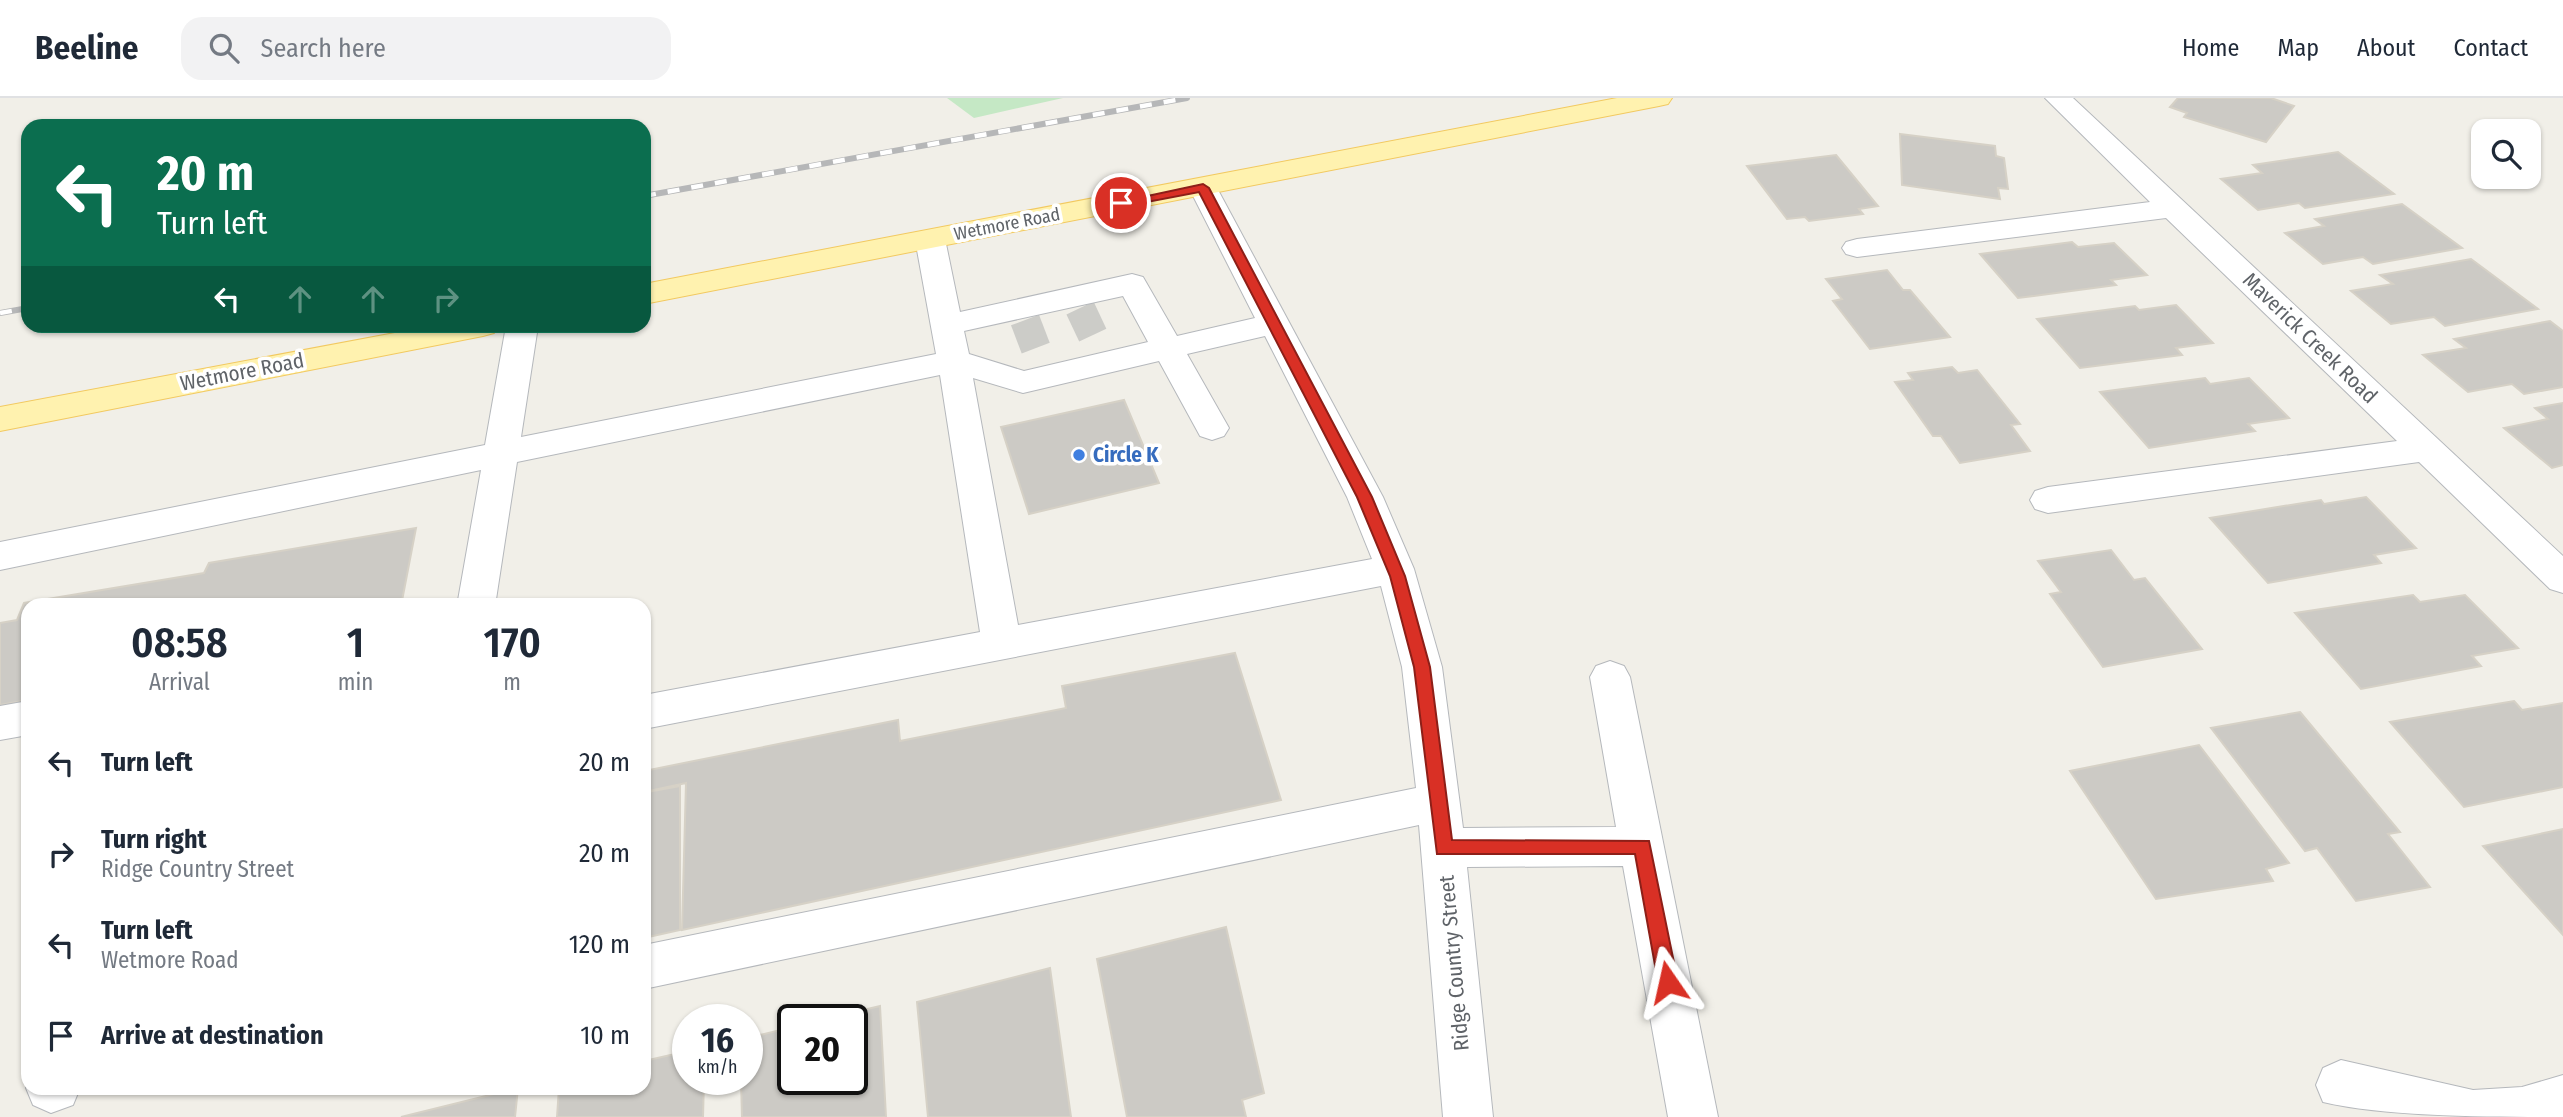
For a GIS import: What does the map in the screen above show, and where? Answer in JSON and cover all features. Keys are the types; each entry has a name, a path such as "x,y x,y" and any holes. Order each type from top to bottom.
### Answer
{"main road":[{"name":"Wetmore Road","path":"651,293 1659,98"},
{"name":"Wetmore Road","path":"0,419 447,333"}],"street":[{"name":"Maverick Creek Road","path":"2058,98 2563,579"},
{"name":"Ridge Country Street","path":"1203,188 1365,497 1395,569 1422,667 1440,802 1468,1117"},
{"path":"1857,248 2173,208"},
{"path":"930,239 948,325 1002,645"},
{"path":"948,325 1023,314 1077,302 1132,284 1212,428"},
{"path":"0,556 954,361 1023,382 1042,366 1101,352 1168,348 1274,324"},
{"path":"477,598 521,333"},
{"path":"2048,500 2427,449"},
{"path":"651,711 1395,569"},
{"path":"1610,677 1693,1117"},
{"path":"0,723 21,719"},
{"path":"651,966 1440,802"},
{"path":"1443,848 1642,846"},
{"path":"2341,1085 2473,1115 2522,1112 2563,1100"}],"green space":[{"path":"947,98 1063,98 974,118"}],"building":[{"path":"2178,98 2271,98 2294,106 2266,142 2184,117 2187,113 2170,107"},
{"path":"1900,134 1995,146 1996,156 2004,158 2008,189 1998,188 2000,199 1902,185"},
{"path":"2338,152 2394,194 2305,208 2299,203 2258,210 2221,179 2262,173 2253,165"},
{"path":"1836,155 1878,206 1859,209 1863,214 1809,221 1805,217 1787,219 1747,166"},
{"path":"2402,204 2462,248 2373,264 2363,257 2323,264 2285,233 2324,226 2315,219"},
{"path":"2072,242 2078,247 2114,243 2147,275 2111,280 2116,285 2018,298 1980,254"},
{"path":"2471,259 2538,309 2445,326 2434,317 2391,324 2351,291 2393,284 2380,275"},
{"path":"1887,270 1903,290 1910,290 1950,337 1870,349 1833,301 1842,299 1826,279"},
{"path":"2176,305 2213,343 2176,348 2182,355 2080,368 2037,319 2135,306 2139,310"},
{"path":"2550,321 2563,331 2563,387 2524,394 2512,384 2468,392 2423,355 2466,348 2454,339"},
{"path":"1952,367 1958,373 1977,370 2020,424 2011,425 2030,451 1960,463 1941,436 1933,436 1895,382 1913,380 1908,373"},
{"path":"2205,378 2210,384 2249,378 2289,418 2248,424 2255,431 2149,448 2100,392"},
{"name":"Circle K","path":"1124,400 1159,483 1029,514 1001,427"},
{"path":"2563,403 2563,465 2552,468 2504,428 2548,419 2535,408"},
{"path":"2366,497 2416,548 2374,555 2381,563 2268,583 2210,518 2321,500 2324,504"},
{"path":"416,528 403,598 54,598 204,573 209,563"},
{"path":"2111,550 2134,580 2145,578 2202,649 2103,667 2050,594 2061,592 2038,561"},
{"path":"2413,595 2420,602 2465,595 2518,648 2472,656 2481,666 2361,689 2295,613"},
{"path":"21,610 21,701 0,705 0,623 17,620"},
{"path":"1235,653 1281,800 682,930 686,783 651,791 651,770 898,720 900,741 1066,708 1062,686"},
{"path":"2514,701 2522,710 2563,703 2563,787 2464,807 2390,722"},
{"path":"2300,712 2400,832 2388,834 2430,887 2356,901 2317,848 2305,851 2211,728"},
{"path":"2199,745 2289,863 2266,869 2273,881 2156,899 2070,771"},
{"path":"680,786 680,930 651,936 651,791"},
{"path":"2563,829 2563,935 2483,846"},
{"path":"1226,927 1264,1093 1242,1100 1246,1117 1127,1117 1097,959"},
{"path":"1050,968 1071,1117 928,1117 917,1002"},
{"path":"880,1006 886,1117 742,1117 741,1095 763,1095 763,1034 777,1031 777,1095 868,1095 868,1009"},
{"path":"672,1055 672,1095 704,1095 703,1117 557,1117 559,1095 651,1095 651,1059"},
{"path":"490,1095 517,1095 515,1117 401,1117"}],"tunnel":[{"path":"1080,308 1096,342"},
{"path":"1025,320 1038,354"}],"railway":[{"path":"651,195 1187,98"},
{"path":"0,313 21,309"}],"place":[{"name":"Circle K","path":"1079,455"}],"route":[{"path":"1121,203 1203,188 1365,497 1397,576 1422,667 1440,802 1443,848 1642,846 1668,982"}]}
